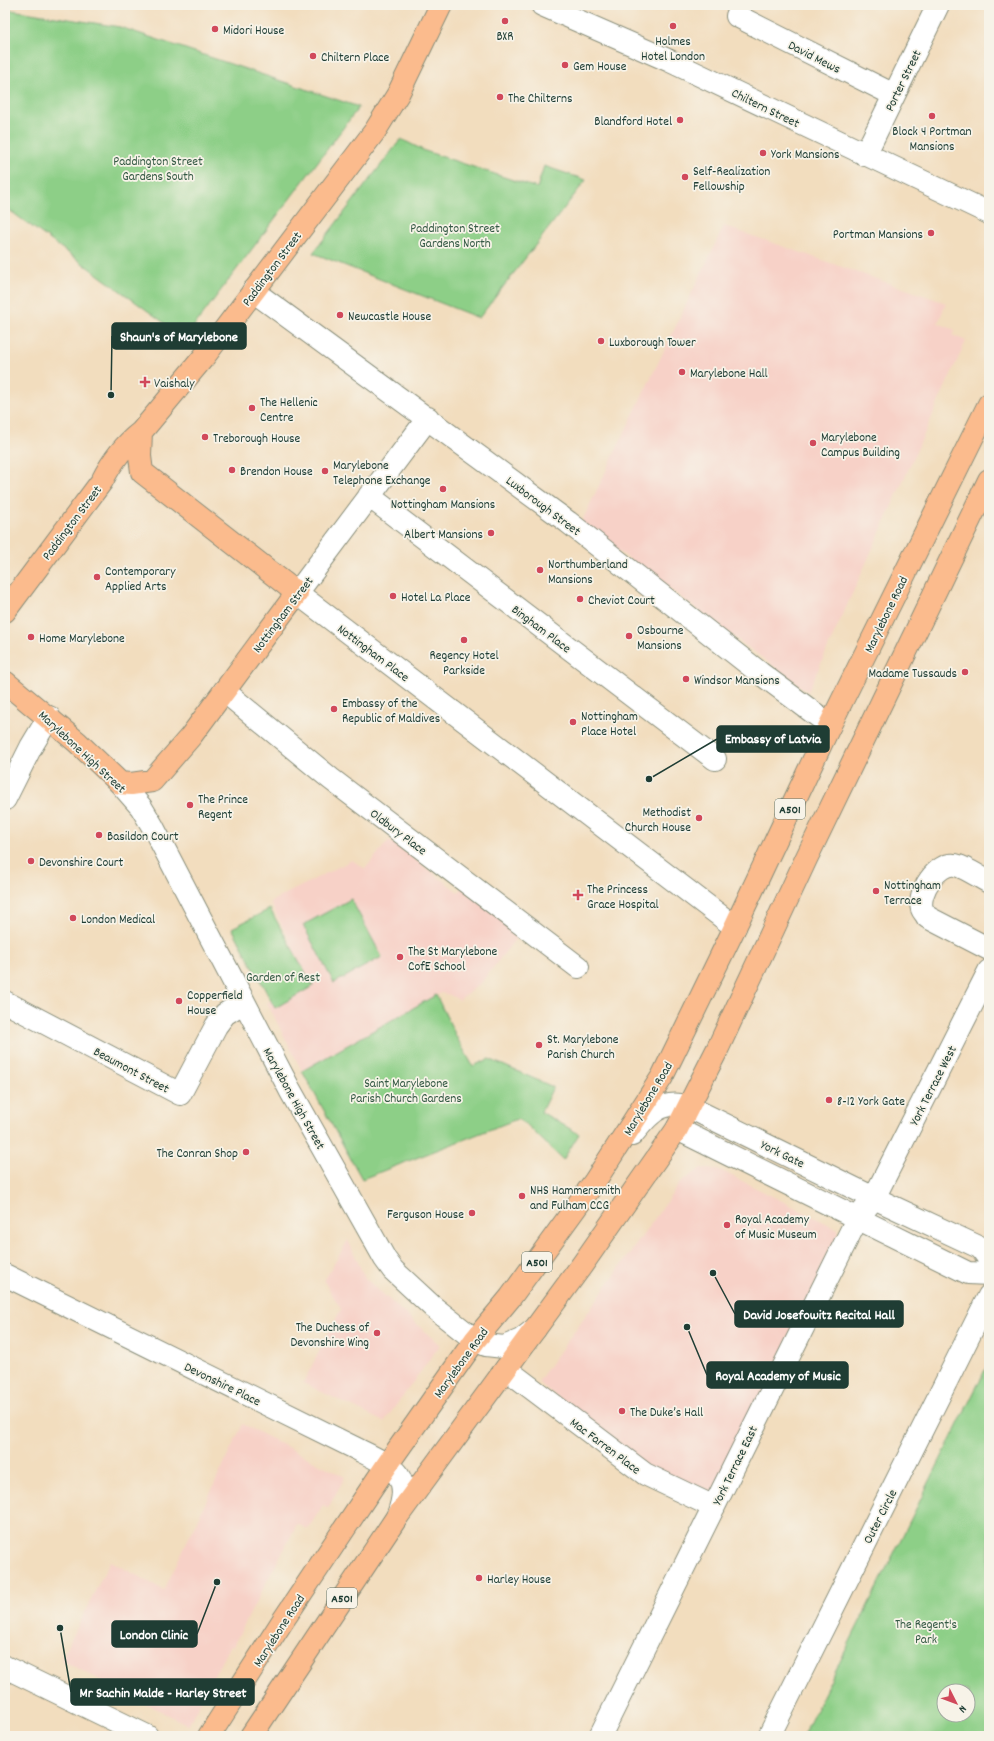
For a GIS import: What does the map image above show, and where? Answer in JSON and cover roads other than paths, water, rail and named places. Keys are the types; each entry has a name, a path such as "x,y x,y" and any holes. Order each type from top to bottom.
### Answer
{"main road":[{"name":"Paddington Street","path":"5,611 102,481 110,465 129,441 141,432 203,358 253,290 376,131 390,109 441,5"},
{"name":"Marylebone Road","path":"209,1736 282,1622 387,1465 475,1340 510,1298 595,1181 662,1077 735,927 830,725 989,404"},
{"path":"102,481 125,472 142,472 140,456 141,432"},
{"name":"Nottingham Place","path":"142,472 297,593"},
{"name":"A501","path":"256,1729 397,1517 537,1327 677,1130 984,500 989,480"},
{"name":"Nottingham Street","path":"152,781 191,736 297,593"},
{"name":"Marylebone High Street","path":"5,682 49,717 120,783"},
{"path":"120,783 131,784 152,781"}],"street":[{"name":"Chiltern Street","path":"542,5 670,61 989,213"},
{"name":"Porter Street","path":"865,155 938,5"},
{"name":"David Mews","path":"737,16 894,95"},
{"name":"Luxborough Street","path":"253,290 568,522 760,673 830,725"},
{"name":"Nottingham Street","path":"297,593 428,418"},
{"name":"Bingham Place","path":"369,496 715,759"},
{"name":"Nottingham Place","path":"297,593 735,927"},
{"name":"Oldbury Place","path":"224,691 294,749 578,967"},
{"path":"5,799 31,747 49,717"},
{"name":"Marylebone High Street","path":"152,781 151,791 153,827"},
{"name":"Marylebone High Street","path":"120,783 141,807 153,827 290,1090 385,1260 393,1270 433,1307 475,1340"},
{"path":"989,882 956,865 945,866 936,871 930,880 921,901 922,910 927,917 989,949"},
{"name":"York Terrace West","path":"874,1198 989,971"},
{"name":"Beaumont Street","path":"5,1002 180,1094 216,1026 225,1014 244,1002"},
{"name":"York Gate","path":"595,1181 649,1116 660,1108 678,1103 689,1106 874,1198 981,1248 989,1259"},
{"name":"York Gate","path":"677,1130 968,1273 989,1274"},
{"name":"York Terrace East","path":"600,1736 857,1219 874,1198"},
{"name":"Devonshire Place","path":"5,1275 357,1448 387,1465 394,1470 403,1484 404,1495 402,1506 397,1517"},
{"name":"Outer Circle","path":"769,1736 989,1296"},
{"path":"475,1340 486,1345 504,1346 521,1340 537,1327"},
{"name":"Mac Farren Place","path":"506,1369 645,1474 714,1507"},
{"path":"5,1667 147,1736"},
{"path":"243,1736 256,1729"}],"place":[{"name":"BXR","path":"505,21"},
{"name":"Holmes Hotel London","path":"673,26"},
{"name":"Midori House","path":"215,29"},
{"name":"Chiltern Place","path":"313,56"},
{"name":"Gem House","path":"565,65"},
{"name":"The Chilterns","path":"500,97"},
{"name":"Block 4 Portman Mansions","path":"932,116"},
{"name":"Blandford Hotel","path":"680,120"},
{"name":"York Mansions","path":"763,153"},
{"name":"Self-Realization Fellowship","path":"685,177"},
{"name":"Portman Mansions","path":"931,233"},
{"name":"Newcastle House","path":"340,315"},
{"name":"Luxborough Tower","path":"601,341"},
{"name":"Marylebone Hall","path":"682,372"},
{"name":"Vaishaly","path":"145,382"},
{"name":"Shaun's of Marylebone","path":"111,395"},
{"name":"The Hellenic Centre","path":"252,408"},
{"name":"Treborough House","path":"205,437"},
{"name":"Marylebone Campus Building","path":"813,443"},
{"name":"Brendon House","path":"232,470"},
{"name":"Marylebone Telephone Exchange","path":"325,471"},
{"name":"Nottingham Mansions","path":"443,489"},
{"name":"Albert Mansions","path":"491,533"},
{"name":"Northumberland Mansions","path":"540,570"},
{"name":"Contemporary Applied Arts","path":"97,577"},
{"name":"Hotel La Place","path":"393,596"},
{"name":"Cheviot Court","path":"580,599"},
{"name":"Osbourne Mansions","path":"629,636"},
{"name":"Home Marylebone","path":"31,637"},
{"name":"Regency Hotel Parkside","path":"464,640"},
{"name":"Madame Tussauds","path":"965,672"},
{"name":"Windsor Mansions","path":"686,679"},
{"name":"Embassy of the Republic of Maldives","path":"334,709"},
{"name":"Nottingham Place Hotel","path":"573,722"},
{"name":"Embassy of Latvia","path":"649,779"},
{"name":"The Prince Regent","path":"190,805"},
{"name":"Methodist Church House","path":"699,818"},
{"name":"Basildon Court","path":"99,835"},
{"name":"Devonshire Court","path":"31,861"},
{"name":"Nottingham Terrace","path":"876,891"},
{"name":"The Princess Grace Hospital","path":"578,895"},
{"name":"London Medical","path":"73,918"},
{"name":"The St Marylebone CofE School","path":"400,957"},
{"name":"Copperfield House","path":"179,1001"},
{"name":"St. Marylebone Parish Church","path":"539,1045"},
{"name":"8-12 York Gate","path":"829,1100"},
{"name":"The Conran Shop","path":"246,1152"},
{"name":"NHS Hammersmith and Fulham CCG","path":"522,1196"},
{"name":"Ferguson House","path":"472,1213"},
{"name":"Royal Academy of Music Museum","path":"727,1225"},
{"name":"David Josefowitz Recital Hall","path":"713,1273"},
{"name":"Royal Academy of Music","path":"687,1327"},
{"name":"The Duchess of Devonshire Wing","path":"377,1333"},
{"name":"The Duke’s Hall","path":"622,1411"},
{"name":"Harley House","path":"479,1578"},
{"name":"London Clinic","path":"217,1582"},
{"name":"Mr Sachin Malde - Harley Street","path":"60,1628"}],"park label":[{"name":"Paddington Street Gardens South","path":"158,168"},
{"name":"Paddington Street Gardens North","path":"455,234"},
{"name":"Garden of Rest","path":"283,976"},
{"name":"Saint Marylebone Parish Church Gardens","path":"406,1090"},
{"name":"The Regent's Park","path":"926,1630"}]}
